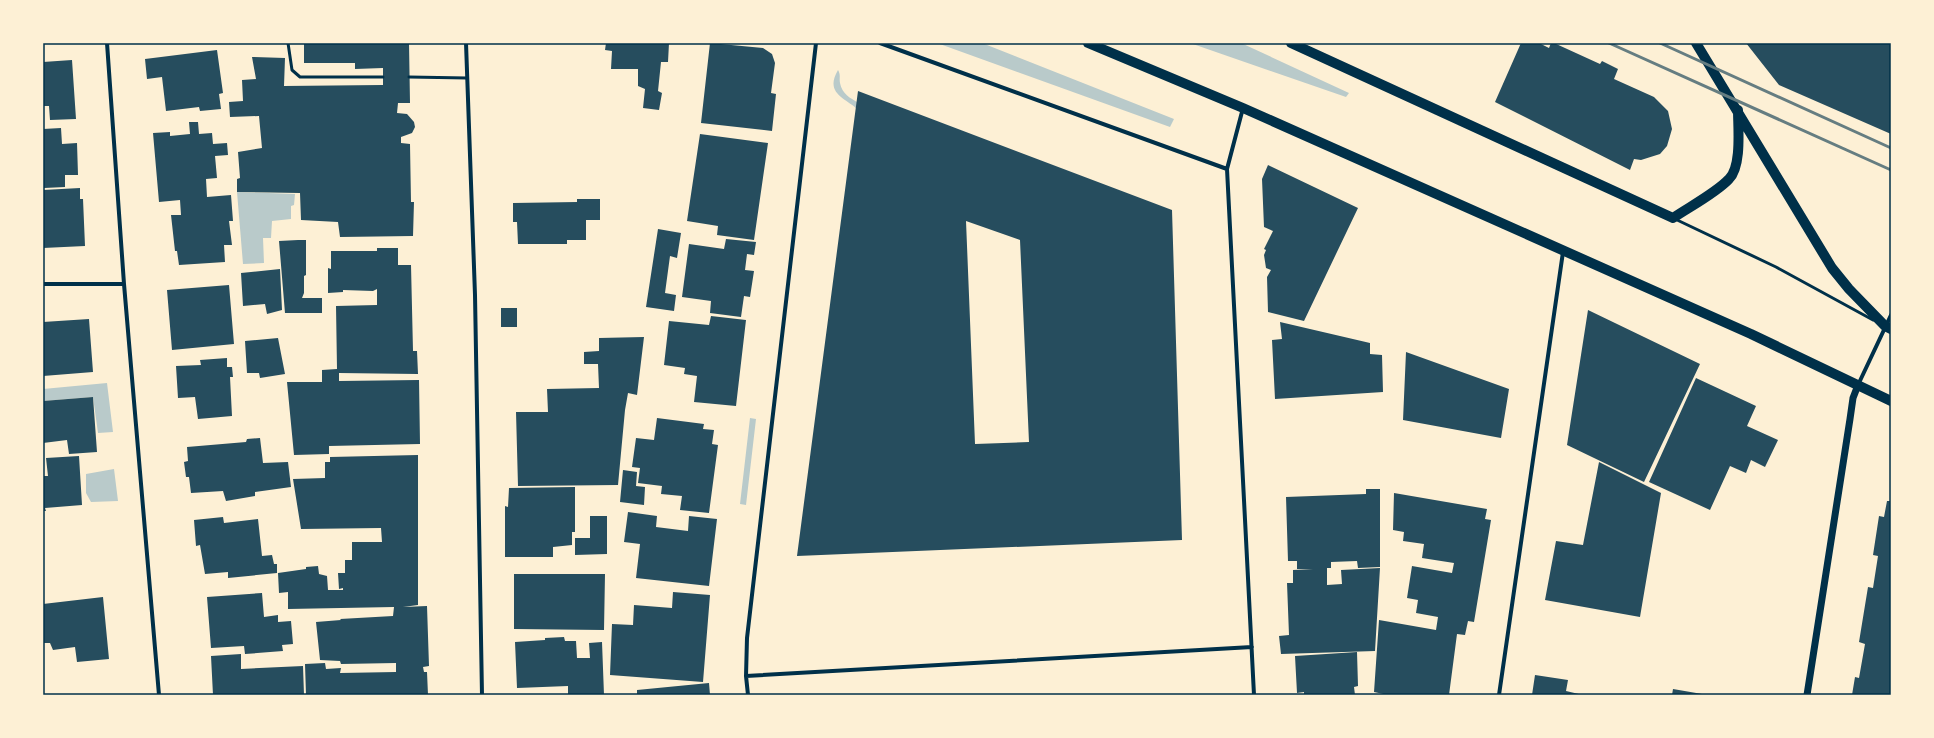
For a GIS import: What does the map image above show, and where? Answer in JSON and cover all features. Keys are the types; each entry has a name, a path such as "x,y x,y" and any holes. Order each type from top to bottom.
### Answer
{"main road":[{"path":"1088,43 1243,108 1751,334 1891,401"},
{"path":"1291,43 1673,218 1730,178 1737,161 1739,149 1738,110"},
{"path":"1696,43 1738,110 1832,268 1849,289 1888,328"}],"street":[{"path":"107,43 124,284 159,695"},
{"path":"466,43 475,295 482,695"},
{"path":"748,695 746,676 747,638 816,43"},
{"path":"880,43 1227,169"},
{"path":"1243,108 1227,169 1254,695"},
{"path":"1499,695 1564,252"},
{"path":"43,284 124,284"},
{"path":"1807,695 1853,398 1858,385 1888,328 1891,314"},
{"path":"746,676 1252,647"}],"lane":[{"path":"288,43 292,70 300,77 383,76"},
{"path":"409,77 467,78"},
{"path":"1673,218 1776,267 1888,328"}],"shaded area":[{"path":"937,43 982,43 1174,119 1170,127"},
{"path":"1190,43 1241,43 1349,93 1346,97"},
{"path":"838,70 841,87 845,93 859,103 858,110 835,90 834,78"},
{"path":"237,192 295,194 294,205 291,206 291,219 272,221 271,238 263,238 264,263 243,264"},
{"path":"107,383 113,432 98,433 93,397 43,401 43,389"},
{"path":"750,418 756,419 746,505 740,504"},
{"path":"114,469 118,501 91,502 86,493 86,474"}],"building":[{"path":"304,43 409,43 410,103 398,103 397,113 407,114 414,122 415,127 412,133 401,137 401,143 410,144 411,202 414,202 413,236 340,237 338,222 301,220 300,193 237,192 237,179 240,178 238,152 262,148 259,116 230,117 229,102 243,101 242,80 256,79 252,57 285,58 284,86 383,85 383,68 355,69 355,63 304,63"},
{"path":"606,43 669,43 668,62 661,62 658,91 662,93 659,110 643,108 645,89 638,86 638,69 611,69 612,51 605,50"},
{"path":"710,43 763,48 772,54 775,63 771,93 776,94 772,131 701,123"},
{"path":"1521,43 1539,43 1549,48 1551,43 1554,43 1600,64 1602,61 1618,69 1614,79 1654,97 1668,111 1672,129 1667,146 1660,154 1641,160 1634,159 1630,170 1495,102"},
{"path":"1746,43 1891,43 1891,134 1779,85"},
{"path":"217,50 223,93 219,94 221,109 200,111 199,107 166,111 162,77 147,79 145,59"},
{"path":"72,60 76,119 50,120 49,106 43,106 43,62"},
{"path":"858,91 1172,210 1182,540 797,556","holes":["966,221 1020,240 1029,442 975,444"]},
{"path":"189,122 198,122 199,134 212,133 213,144 227,143 228,155 215,156 217,178 206,179 207,197 231,195 233,221 229,221 232,245 224,245 225,262 179,265 177,251 175,251 171,215 181,215 180,200 159,202 153,133 170,132 170,136 190,134"},
{"path":"61,128 62,144 77,143 78,175 65,175 65,187 44,188 43,129"},
{"path":"700,134 768,143 754,240 717,235 718,226 687,221"},
{"path":"1268,165 1358,208 1304,321 1268,312 1267,277 1271,270 1266,268 1264,255 1266,250 1264,249 1273,231 1264,227 1262,179"},
{"path":"80,188 80,199 83,199 85,246 43,248 43,190"},
{"path":"577,199 600,199 600,220 586,220 586,240 567,240 567,244 518,244 517,222 513,222 513,203 577,202"},
{"path":"658,229 681,233 677,258 670,256 665,293 676,295 674,311 646,307"},
{"path":"726,239 756,242 754,255 747,254 745,270 754,271 750,297 744,296 741,317 710,313 711,301 682,297 689,244 724,249"},
{"path":"306,240 306,275 304,276 304,293 302,298 322,298 322,313 285,313 279,241"},
{"path":"377,248 398,248 398,265 411,265 413,351 417,351 418,374 339,373 339,381 419,380 420,444 329,446 329,454 294,455 287,382 322,382 322,370 337,369 336,306 377,305 377,289 373,291 343,290 343,292 328,293 328,268 331,269 331,251 377,251"},
{"path":"280,269 282,310 267,314 265,304 243,306 241,273"},
{"path":"229,285 234,344 172,350 167,290"},
{"path":"501,308 517,308 517,327 501,327"},
{"path":"1588,310 1700,364 1644,482 1567,445"},
{"path":"711,316 746,320 736,406 694,402 697,376 684,374 685,368 664,365 669,321 709,325"},
{"path":"89,319 93,372 43,376 43,322"},
{"path":"1280,322 1370,343 1370,354 1382,355 1383,392 1275,399 1272,340 1282,339"},
{"path":"644,337 637,395 628,393 625,410 618,485 518,486 516,412 548,412 547,389 599,388 598,364 584,364 584,352 599,351 599,338"},
{"path":"278,338 285,374 260,378 259,373 247,373 245,341"},
{"path":"1406,352 1509,389 1501,438 1403,420"},
{"path":"227,358 227,367 232,367 233,377 230,377 232,416 198,419 195,397 178,398 176,366 201,365 200,360"},
{"path":"1696,378 1756,406 1747,426 1778,440 1765,467 1751,460 1746,473 1730,466 1710,510 1649,482"},
{"path":"93,397 97,452 69,454 67,440 43,443 43,401"},
{"path":"657,418 704,424 703,429 714,430 712,444 718,445 709,513 680,510 682,496 661,494 662,486 638,483 640,468 632,467 636,438 654,440"},
{"path":"260,438 263,463 288,462 291,487 255,492 255,496 226,501 223,491 191,493 189,477 186,477 184,462 188,461 187,447 246,442 247,439"},
{"path":"418,455 418,605 403,607 427,606 429,666 423,667 424,672 427,672 428,695 306,695 305,664 325,663 326,669 341,668 340,673 396,672 396,663 341,664 340,661 320,660 316,622 393,616 394,607 288,609 288,592 279,593 278,573 318,566 319,574 327,576 328,590 343,590 343,588 339,589 338,573 345,573 345,560 352,560 352,542 382,542 381,528 301,529 293,479 325,478 325,462 330,462 330,457"},
{"path":"79,456 82,505 45,508 46,511 43,511 43,476 48,476 46,458"},
{"path":"1599,462 1661,493 1640,617 1545,600 1556,541 1583,545"},
{"path":"623,470 637,472 636,486 645,487 644,505 620,502"},
{"path":"575,487 575,532 572,532 572,545 553,547 553,557 505,557 505,506 508,507 509,488"},
{"path":"1366,489 1380,489 1380,567 1358,568 1357,561 1331,562 1331,568 1327,568 1327,585 1342,584 1341,570 1380,568 1375,651 1281,654 1279,636 1289,635 1287,583 1293,583 1293,570 1313,569 1297,569 1297,561 1288,561 1286,497 1366,494"},
{"path":"1394,493 1487,509 1485,519 1491,520 1474,622 1468,621 1465,635 1457,634 1449,695 1388,695 1374,692 1379,620 1436,630 1438,617 1416,613 1418,600 1407,598 1412,566 1452,573 1454,563 1422,558 1424,544 1403,541 1404,532 1393,530"},
{"path":"1887,501 1891,501 1891,695 1852,695 1855,677 1859,678 1865,644 1859,642 1868,587 1873,588 1878,556 1873,555 1879,516 1884,517"},
{"path":"628,512 657,516 656,527 688,531 689,516 717,519 709,586 636,578 640,544 624,542"},
{"path":"590,516 607,516 607,554 575,555 575,538 590,538"},
{"path":"223,517 224,523 258,519 262,556 272,555 274,564 277,564 277,573 228,578 228,572 205,574 200,545 196,546 194,520"},
{"path":"514,574 605,574 604,630 514,629"},
{"path":"673,592 710,595 703,682 610,675 612,624 633,625 634,605 672,608"},
{"path":"262,593 264,617 278,615 278,622 291,621 293,644 282,645 283,651 245,654 244,646 211,648 207,597"},
{"path":"103,597 109,659 77,662 75,647 53,650 50,643 43,643 43,604"},
{"path":"564,637 565,641 576,641 577,658 590,658 589,643 602,642 604,695 568,695 568,686 517,688 515,642"},
{"path":"1357,652 1358,686 1354,687 1355,695 1304,695 1304,692 1297,693 1295,656"},
{"path":"241,654 241,669 303,666 304,695 213,695 211,656"},
{"path":"1535,675 1568,680 1566,691 1583,695 1532,695"},
{"path":"709,683 710,695 637,695 637,690"},
{"path":"1673,689 1702,694 1702,695 1672,695"}],"railway":[{"path":"1609,43 1891,170"},
{"path":"1660,43 1891,148"}]}
